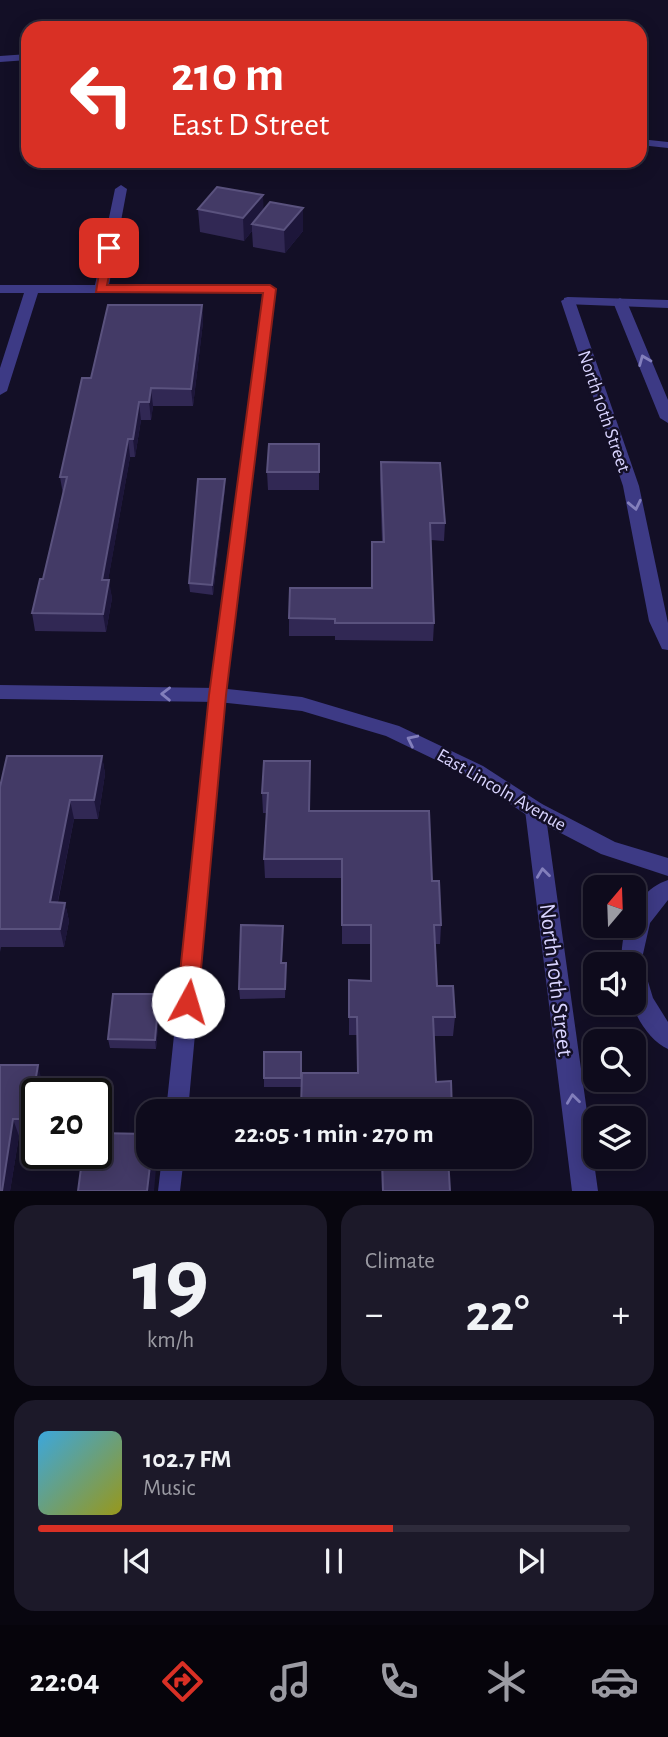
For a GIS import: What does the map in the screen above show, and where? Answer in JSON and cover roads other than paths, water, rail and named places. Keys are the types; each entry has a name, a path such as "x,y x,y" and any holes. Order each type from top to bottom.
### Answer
{"street":[{"path":"101,289 121,189"},
{"path":"0,289 270,289"},
{"path":"0,391 32,289"},
{"name":"North 10th Street","path":"568,301 631,486 658,621 668,644"},
{"path":"620,302 668,418"},
{"name":"East Lincoln Avenue","path":"0,692 218,695 302,704 392,730 476,771 535,810 608,848 668,867"},
{"name":"North 10th Street","path":"535,810 585,1191"},
{"path":"632,952 640,920 668,889"},
{"path":"646,1007 658,1028 668,1038"}],"lane":[{"path":"0,60 21,58"},
{"path":"647,143 668,145"},
{"path":"178,1099 218,695 270,289"},
{"path":"568,301 668,304"},
{"path":"169,1191 172,1169"}]}
